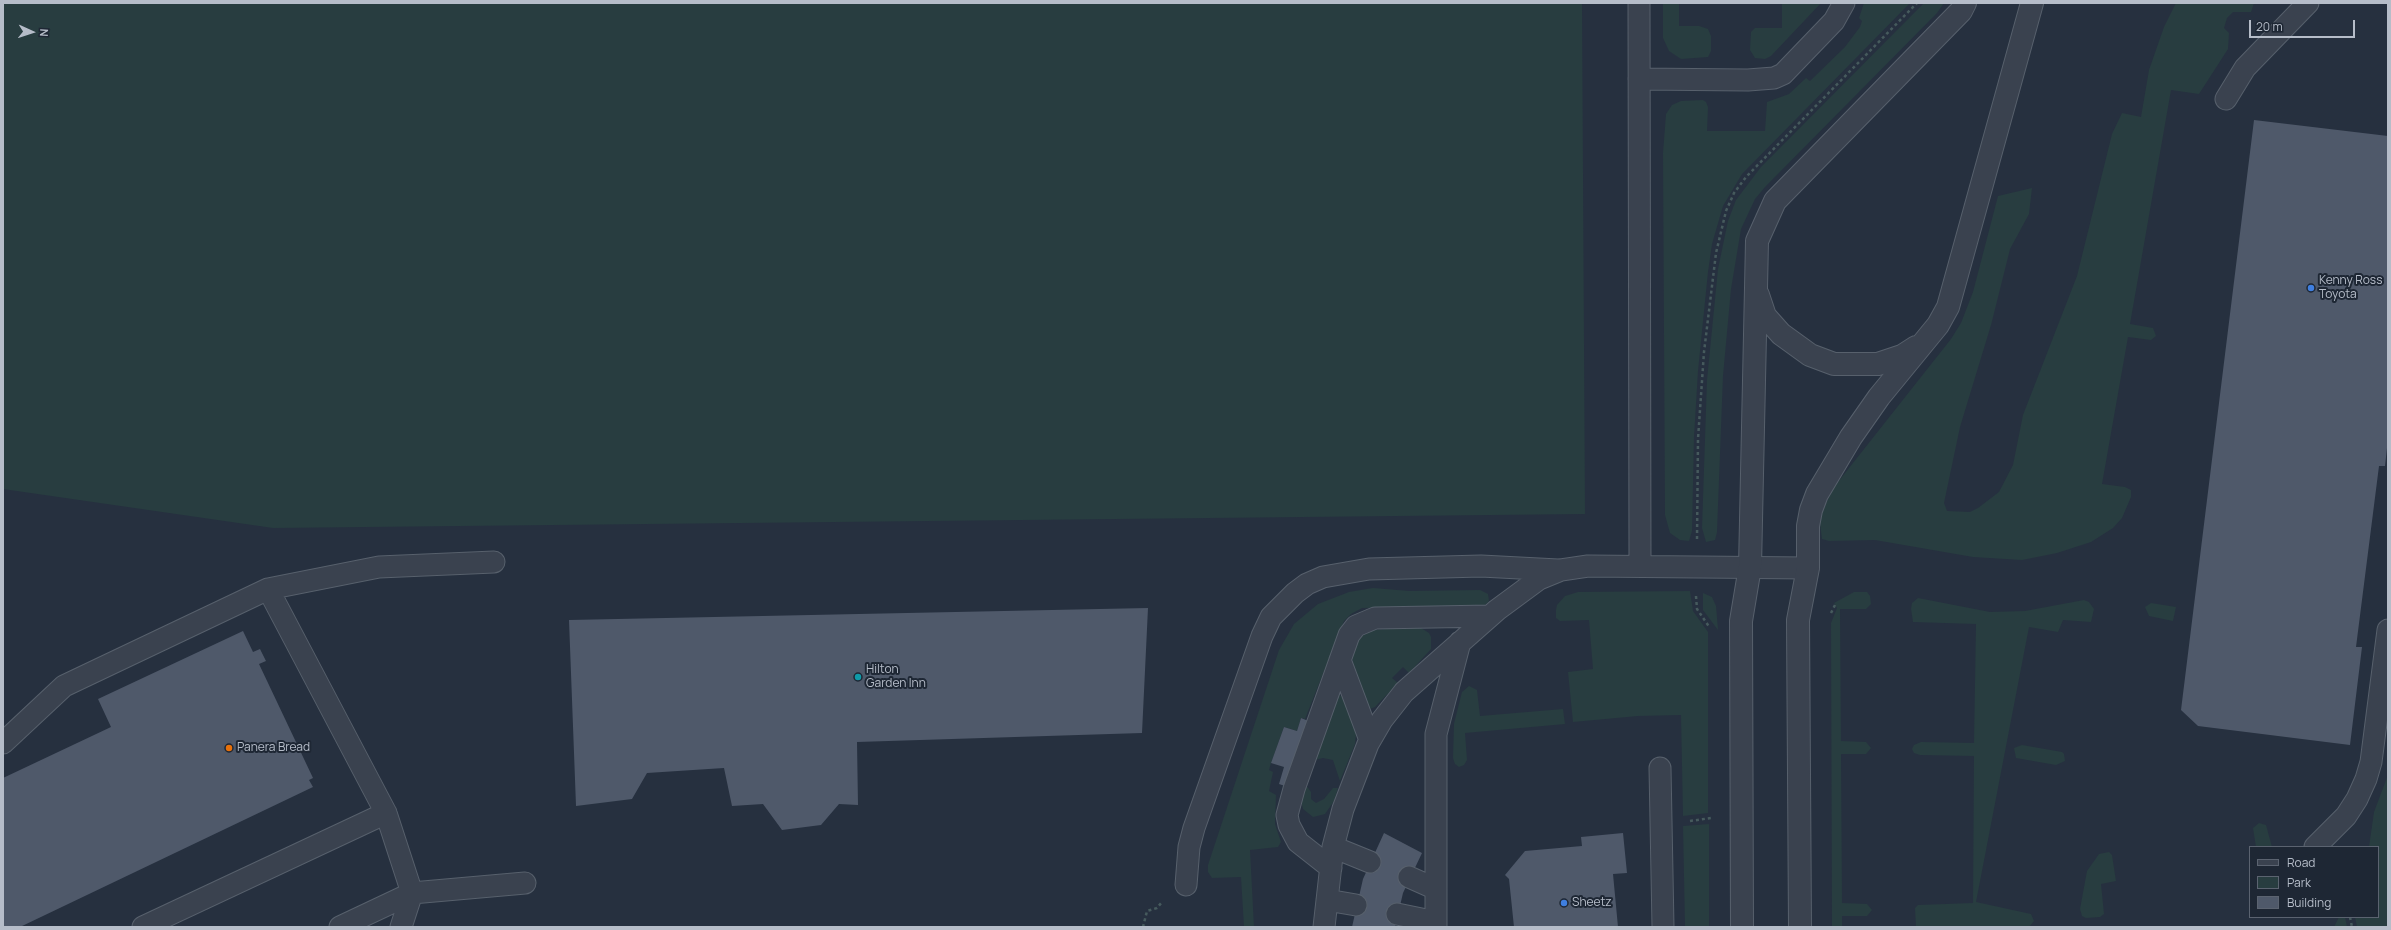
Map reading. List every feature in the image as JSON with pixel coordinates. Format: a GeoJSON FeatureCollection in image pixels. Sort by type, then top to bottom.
{"type":"FeatureCollection","features":[{"type":"Feature","properties":{"kind":"street"},"geometry":{"type":"LineString","coordinates":[[1742,927],[1741,621],[1750,567],[1757,241],[1775,201],[1961,11],[1965,3]]}},
{"type":"Feature","properties":{"kind":"street"},"geometry":{"type":"LineString","coordinates":[[1800,927],[1798,620],[1808,568],[1808,526],[1811,510],[1817,494],[1851,437],[1879,397],[1926,340],[1948,306],[1956,284],[2032,3]]}},
{"type":"Feature","properties":{"kind":"street"},"geometry":{"type":"LineString","coordinates":[[1755,284],[1765,316],[1781,334],[1810,355],[1834,364],[1878,364],[1902,356],[1926,340]]}},
{"type":"Feature","properties":{"kind":"lane"},"geometry":{"type":"LineString","coordinates":[[1639,3],[1640,566]]}},
{"type":"Feature","properties":{"kind":"lane"},"geometry":{"type":"LineString","coordinates":[[1639,79],[1748,80],[1774,78],[1783,74],[1834,21],[1844,3]]}},
{"type":"Feature","properties":{"kind":"lane"},"geometry":{"type":"LineString","coordinates":[[2226,99],[2245,68],[2308,3]]}},
{"type":"Feature","properties":{"kind":"lane"},"geometry":{"type":"LineString","coordinates":[[3,743],[64,686],[268,589],[379,567],[494,562]]}},
{"type":"Feature","properties":{"kind":"lane"},"geometry":{"type":"LineString","coordinates":[[1186,885],[1186,867],[1194,828],[1262,636],[1271,617],[1295,593],[1307,584],[1324,577],[1369,569],[1481,566],[1561,570],[1588,566],[1808,568]]}},
{"type":"Feature","properties":{"kind":"lane"},"geometry":{"type":"LineString","coordinates":[[1324,927],[1334,847],[1345,802],[1370,740],[1382,720],[1404,692],[1490,616],[1539,579],[1561,570]]}},
{"type":"Feature","properties":{"kind":"lane"},"geometry":{"type":"LineString","coordinates":[[268,589],[386,813],[412,893],[402,927]]}},
{"type":"Feature","properties":{"kind":"lane"},"geometry":{"type":"LineString","coordinates":[[1331,868],[1298,842],[1289,825],[1288,815],[1294,789],[1349,635],[1356,626],[1375,618],[1490,616]]}},
{"type":"Feature","properties":{"kind":"lane"},"geometry":{"type":"LineString","coordinates":[[2316,846],[2346,816],[2357,799],[2366,780],[2374,744],[2388,630]]}},
{"type":"Feature","properties":{"kind":"lane"},"geometry":{"type":"LineString","coordinates":[[1397,914],[1436,925],[1436,734],[1460,642]]}},
{"type":"Feature","properties":{"kind":"lane"},"geometry":{"type":"LineString","coordinates":[[1340,660],[1370,740]]}},
{"type":"Feature","properties":{"kind":"lane"},"geometry":{"type":"LineString","coordinates":[[1660,768],[1663,927]]}},
{"type":"Feature","properties":{"kind":"lane"},"geometry":{"type":"LineString","coordinates":[[143,927],[386,813]]}},
{"type":"Feature","properties":{"kind":"lane"},"geometry":{"type":"LineString","coordinates":[[1334,847],[1370,862]]}},
{"type":"Feature","properties":{"kind":"lane"},"geometry":{"type":"LineString","coordinates":[[1410,877],[1436,889]]}},
{"type":"Feature","properties":{"kind":"lane"},"geometry":{"type":"LineString","coordinates":[[340,927],[412,893],[525,883]]}},
{"type":"Feature","properties":{"kind":"lane"},"geometry":{"type":"LineString","coordinates":[[1327,900],[1356,905]]}},
{"type":"Feature","properties":{"kind":"path"},"geometry":{"type":"LineString","coordinates":[[1143,927],[1147,911],[1157,908],[1164,896]]}},
{"type":"Feature","properties":{"kind":"green space"},"geometry":{"type":"Polygon","coordinates":[[[3,3],[1582,3],[1585,514],[273,528],[3,489],[3,3]]]}},
{"type":"Feature","properties":{"kind":"green space"},"geometry":{"type":"Polygon","coordinates":[[[1663,3],[1679,3],[1679,26],[1699,26],[1708,29],[1711,36],[1711,51],[1708,57],[1681,59],[1669,51],[1663,38],[1663,3]]]}},
{"type":"Feature","properties":{"kind":"green space"},"geometry":{"type":"Polygon","coordinates":[[[1782,3],[1821,3],[1771,56],[1765,59],[1755,58],[1750,50],[1751,32],[1755,28],[1782,28],[1782,3]]]}},
{"type":"Feature","properties":{"kind":"green space"},"geometry":{"type":"Polygon","coordinates":[[[1864,3],[1910,3],[1742,174],[1723,206],[1712,244],[1698,371],[1694,437],[1692,531],[1689,541],[1680,540],[1670,533],[1665,515],[1663,153],[1666,114],[1672,105],[1681,101],[1703,100],[1706,102],[1708,107],[1707,131],[1765,131],[1767,102],[1789,94],[1806,78],[1810,81],[1845,47],[1860,27],[1862,21],[1859,18],[1864,3]]]}},
{"type":"Feature","properties":{"kind":"green space"},"geometry":{"type":"Polygon","coordinates":[[[1924,3],[1944,3],[1937,13],[1765,187],[1755,199],[1741,229],[1731,289],[1723,376],[1717,532],[1715,540],[1706,542],[1702,528],[1707,380],[1718,269],[1728,221],[1736,200],[1761,167],[1924,3]]]}},
{"type":"Feature","properties":{"kind":"green space"},"geometry":{"type":"Polygon","coordinates":[[[2176,3],[2254,3],[2251,12],[2233,12],[2227,18],[2224,28],[2229,33],[2228,49],[2199,94],[2171,90],[2130,324],[2153,328],[2156,336],[2151,340],[2128,337],[2102,484],[2125,487],[2131,490],[2131,497],[2122,518],[2113,528],[2091,542],[2057,553],[2022,560],[1973,557],[1875,540],[1829,541],[1822,539],[1820,523],[1821,513],[1834,487],[1951,339],[1961,323],[1973,292],[1998,196],[2032,188],[2029,214],[2010,249],[1991,325],[1960,427],[1944,503],[1947,511],[1970,512],[1978,508],[1999,492],[2013,465],[2023,415],[2077,276],[2112,134],[2122,113],[2141,117],[2149,70],[2164,27],[2176,3]]]}},
{"type":"Feature","properties":{"kind":"green space"},"geometry":{"type":"Polygon","coordinates":[[[1373,588],[1409,591],[1480,590],[1488,594],[1489,601],[1485,605],[1480,606],[1362,608],[1351,614],[1344,621],[1305,719],[1301,718],[1297,731],[1284,727],[1271,763],[1269,770],[1273,772],[1269,791],[1276,795],[1275,824],[1281,842],[1278,847],[1250,850],[1254,927],[1244,927],[1241,877],[1212,878],[1208,872],[1208,865],[1279,650],[1294,624],[1318,604],[1349,592],[1373,588]]]}},
{"type":"Feature","properties":{"kind":"green space"},"geometry":{"type":"Polygon","coordinates":[[[1690,591],[1693,611],[1708,632],[1708,813],[1683,816],[1681,715],[1638,716],[1573,722],[1568,672],[1593,669],[1589,620],[1560,621],[1556,618],[1556,610],[1557,605],[1565,596],[1578,592],[1690,591]]]}},
{"type":"Feature","properties":{"kind":"green space"},"geometry":{"type":"Polygon","coordinates":[[[1854,592],[1867,592],[1870,596],[1871,604],[1866,609],[1840,609],[1841,741],[1866,742],[1871,748],[1866,754],[1841,754],[1842,903],[1867,904],[1872,910],[1867,916],[1842,916],[1842,927],[1832,927],[1831,623],[1837,608],[1834,603],[1854,592]]]}},
{"type":"Feature","properties":{"kind":"green space"},"geometry":{"type":"Polygon","coordinates":[[[1703,593],[1712,597],[1716,606],[1718,630],[1703,610],[1703,593]]]}},
{"type":"Feature","properties":{"kind":"green space"},"geometry":{"type":"Polygon","coordinates":[[[1918,598],[1990,612],[2025,611],[2084,600],[2089,602],[2094,609],[2091,622],[2063,620],[2058,632],[2029,627],[1976,902],[2031,914],[2034,921],[2029,927],[1916,927],[1915,908],[1918,905],[1973,903],[1974,756],[1920,755],[1914,753],[1912,749],[1914,745],[1921,742],[1974,743],[1976,624],[1913,622],[1911,609],[1912,603],[1918,598]]]}},
{"type":"Feature","properties":{"kind":"green space"},"geometry":{"type":"Polygon","coordinates":[[[2151,603],[2176,607],[2173,621],[2149,616],[2145,607],[2151,603]]]}},
{"type":"Feature","properties":{"kind":"green space"},"geometry":{"type":"Polygon","coordinates":[[[1413,627],[1421,628],[1429,633],[1431,637],[1431,649],[1409,673],[1403,667],[1392,678],[1398,683],[1375,707],[1370,709],[1353,667],[1352,656],[1355,646],[1362,636],[1373,630],[1413,627]]]}},
{"type":"Feature","properties":{"kind":"green space"},"geometry":{"type":"Polygon","coordinates":[[[1469,686],[1477,690],[1480,716],[1563,709],[1565,724],[1465,733],[1467,760],[1464,765],[1459,767],[1455,764],[1453,758],[1454,724],[1462,692],[1469,686]]]}},
{"type":"Feature","properties":{"kind":"green space"},"geometry":{"type":"Polygon","coordinates":[[[1339,695],[1343,697],[1356,734],[1355,744],[1340,781],[1333,760],[1323,758],[1314,760],[1339,695]]]}},
{"type":"Feature","properties":{"kind":"green space"},"geometry":{"type":"Polygon","coordinates":[[[2022,745],[2062,752],[2064,754],[2065,761],[2056,765],[2016,758],[2014,748],[2022,745]]]}},
{"type":"Feature","properties":{"kind":"green space"},"geometry":{"type":"Polygon","coordinates":[[[2388,775],[2388,927],[2357,927],[2355,918],[2379,918],[2379,846],[2369,846],[2374,812],[2388,775]]]}},
{"type":"Feature","properties":{"kind":"green space"},"geometry":{"type":"Polygon","coordinates":[[[1306,785],[1311,792],[1311,799],[1316,803],[1324,799],[1333,788],[1338,788],[1334,801],[1325,814],[1313,817],[1303,809],[1301,801],[1306,785]]]}},
{"type":"Feature","properties":{"kind":"green space"},"geometry":{"type":"Polygon","coordinates":[[[2259,823],[2266,825],[2272,846],[2256,846],[2253,828],[2259,823]]]}},
{"type":"Feature","properties":{"kind":"green space"},"geometry":{"type":"Polygon","coordinates":[[[1709,824],[1709,927],[1685,927],[1683,826],[1709,824]]]}},
{"type":"Feature","properties":{"kind":"green space"},"geometry":{"type":"Polygon","coordinates":[[[2109,852],[2112,855],[2116,881],[2101,884],[2104,914],[2100,917],[2086,918],[2082,916],[2080,909],[2087,871],[2099,854],[2109,852]]]}},
{"type":"Feature","properties":{"kind":"green space"},"geometry":{"type":"Polygon","coordinates":[[[2338,918],[2345,918],[2347,927],[2334,927],[2338,918]]]}},
{"type":"Feature","properties":{"kind":"building","name":"Kenny Ross Toyota"},"geometry":{"type":"Polygon","coordinates":[[[2254,120],[2388,136],[2388,439],[2385,466],[2379,466],[2356,647],[2362,647],[2350,745],[2198,726],[2181,710],[2254,120]]]}},
{"type":"Feature","properties":{"kind":"building","name":"Hilton Garden Inn"},"geometry":{"type":"Polygon","coordinates":[[[1148,608],[1142,733],[857,742],[858,805],[839,804],[821,825],[782,830],[763,804],[732,806],[724,768],[647,773],[632,799],[576,806],[569,620],[1148,608]]]}},
{"type":"Feature","properties":{"kind":"building"},"geometry":{"type":"Polygon","coordinates":[[[243,631],[253,652],[260,649],[266,661],[259,664],[313,778],[309,780],[313,787],[20,927],[3,927],[3,778],[111,727],[98,699],[243,631]]]}},
{"type":"Feature","properties":{"kind":"building"},"geometry":{"type":"Polygon","coordinates":[[[1301,718],[1316,724],[1294,789],[1279,784],[1284,767],[1271,763],[1284,727],[1297,731],[1301,718]]]}},
{"type":"Feature","properties":{"kind":"building"},"geometry":{"type":"Polygon","coordinates":[[[1384,833],[1422,853],[1403,893],[1395,927],[1352,927],[1363,879],[1384,833]]]}},
{"type":"Feature","properties":{"kind":"building","name":"Sheetz"},"geometry":{"type":"Polygon","coordinates":[[[1623,833],[1627,873],[1613,874],[1618,927],[1514,927],[1509,879],[1505,875],[1525,851],[1582,846],[1581,837],[1623,833]]]}},
{"type":"Feature","properties":{"kind":"place","name":"Kenny Ross Toyota"},"geometry":{"type":"Point","coordinates":[2311,288]}},
{"type":"Feature","properties":{"kind":"place","name":"Hilton Garden Inn"},"geometry":{"type":"Point","coordinates":[858,677]}},
{"type":"Feature","properties":{"kind":"place","name":"Panera Bread"},"geometry":{"type":"Point","coordinates":[229,748]}},
{"type":"Feature","properties":{"kind":"place","name":"Sheetz"},"geometry":{"type":"Point","coordinates":[1564,903]}}]}
